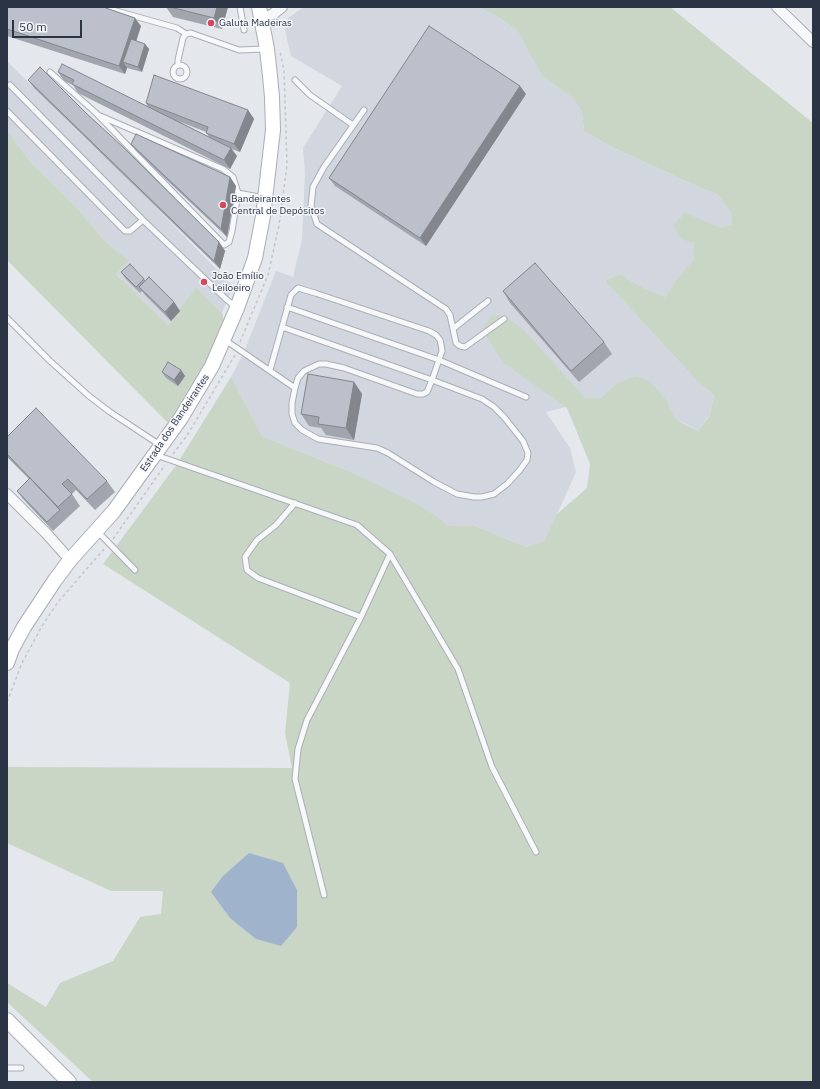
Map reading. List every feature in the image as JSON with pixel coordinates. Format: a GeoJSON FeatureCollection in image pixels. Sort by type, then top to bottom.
{"type":"FeatureCollection","features":[{"type":"Feature","properties":{"kind":"main road","name":"Estrada dos Bandeirantes"},"geometry":{"type":"LineString","coordinates":[[7,663],[24,627],[55,580],[70,560],[114,511],[181,418],[209,372],[238,308],[255,258],[265,198],[273,130],[273,50],[260,13]]}},
{"type":"Feature","properties":{"kind":"main road"},"geometry":{"type":"LineString","coordinates":[[7,1020],[69,1082]]}},
{"type":"Feature","properties":{"kind":"street"},"geometry":{"type":"LineString","coordinates":[[260,13],[273,14],[282,7]]}},
{"type":"Feature","properties":{"kind":"street"},"geometry":{"type":"LineString","coordinates":[[777,7],[813,42]]}},
{"type":"Feature","properties":{"kind":"street"},"geometry":{"type":"LineString","coordinates":[[7,494],[46,533],[70,560]]}},
{"type":"Feature","properties":{"kind":"lane"},"geometry":{"type":"LineString","coordinates":[[102,7],[177,28],[186,34],[195,34],[239,50],[273,50]]}},
{"type":"Feature","properties":{"kind":"lane"},"geometry":{"type":"LineString","coordinates":[[240,7],[244,30]]}},
{"type":"Feature","properties":{"kind":"lane"},"geometry":{"type":"LineString","coordinates":[[178,66],[183,38],[186,34]]}},
{"type":"Feature","properties":{"kind":"lane"},"geometry":{"type":"LineString","coordinates":[[50,72],[96,114],[224,245],[229,242],[238,193],[233,177],[223,169],[96,114]]}},
{"type":"Feature","properties":{"kind":"lane"},"geometry":{"type":"LineString","coordinates":[[295,80],[310,94],[353,125]]}},
{"type":"Feature","properties":{"kind":"lane"},"geometry":{"type":"LineString","coordinates":[[10,85],[144,220],[227,300],[238,308]]}},
{"type":"Feature","properties":{"kind":"lane"},"geometry":{"type":"LineString","coordinates":[[364,110],[324,167],[313,187],[312,206],[317,224],[446,309],[450,315],[454,328],[456,343],[460,346],[465,347],[504,319]]}},
{"type":"Feature","properties":{"kind":"lane"},"geometry":{"type":"LineString","coordinates":[[7,111],[125,231],[130,231],[144,220]]}},
{"type":"Feature","properties":{"kind":"lane"},"geometry":{"type":"LineString","coordinates":[[238,193],[265,198]]}},
{"type":"Feature","properties":{"kind":"lane"},"geometry":{"type":"LineString","coordinates":[[270,370],[287,307],[293,292],[298,288],[429,331],[436,335],[442,344],[442,351],[432,380],[427,392],[417,394],[344,368],[319,364],[304,371],[298,378],[292,403],[292,414],[295,424],[310,435],[332,442],[377,448],[457,494],[474,498],[494,494],[515,475],[527,460],[528,454],[523,441],[494,407],[482,399],[432,380],[282,327]]}},
{"type":"Feature","properties":{"kind":"lane"},"geometry":{"type":"LineString","coordinates":[[454,328],[488,301]]}},
{"type":"Feature","properties":{"kind":"lane"},"geometry":{"type":"LineString","coordinates":[[287,307],[439,360],[526,397]]}},
{"type":"Feature","properties":{"kind":"lane"},"geometry":{"type":"LineString","coordinates":[[7,318],[50,361],[90,396],[169,460],[357,525],[390,554],[458,669],[492,767],[536,852]]}},
{"type":"Feature","properties":{"kind":"lane"},"geometry":{"type":"LineString","coordinates":[[224,339],[295,388]]}},
{"type":"Feature","properties":{"kind":"lane"},"geometry":{"type":"LineString","coordinates":[[295,503],[276,525],[257,540],[246,557],[247,570],[258,578],[361,617]]}},
{"type":"Feature","properties":{"kind":"lane"},"geometry":{"type":"LineString","coordinates":[[97,531],[135,570]]}},
{"type":"Feature","properties":{"kind":"lane"},"geometry":{"type":"LineString","coordinates":[[324,895],[295,779],[298,749],[307,720],[361,617],[390,554]]}},
{"type":"Feature","properties":{"kind":"lane"},"geometry":{"type":"LineString","coordinates":[[7,1068],[21,1068]]}},
{"type":"Feature","properties":{"kind":"path"},"geometry":{"type":"LineString","coordinates":[[7,702],[22,663],[42,626],[58,602],[109,544],[188,434],[233,358],[268,275],[280,218],[287,165],[284,70],[273,50]]}},
{"type":"Feature","properties":{"kind":"shaded area"},"geometry":{"type":"Polygon","coordinates":[[[304,7],[479,7],[498,17],[517,30],[527,47],[559,86],[573,98],[582,112],[584,131],[612,147],[717,194],[731,213],[732,224],[721,228],[694,243],[694,259],[678,277],[665,297],[636,284],[620,274],[605,281],[700,384],[714,395],[709,416],[698,431],[675,418],[668,402],[616,384],[601,398],[546,412],[570,448],[576,472],[544,541],[526,547],[473,525],[448,526],[442,520],[353,473],[262,436],[231,377],[244,352],[276,271],[293,277],[302,240],[305,173],[303,148],[342,86],[291,56],[284,26],[288,18],[304,7]]]}},
{"type":"Feature","properties":{"kind":"shaded area"},"geometry":{"type":"Polygon","coordinates":[[[8,62],[80,134],[117,168],[233,286],[222,313],[196,287],[168,325],[116,274],[128,261],[106,242],[74,205],[31,163],[7,130],[8,62]]]}},
{"type":"Feature","properties":{"kind":"green space"},"geometry":{"type":"Polygon","coordinates":[[[479,7],[670,7],[813,123],[813,1082],[93,1082],[7,1002],[7,983],[46,1007],[60,983],[113,961],[140,917],[161,914],[163,891],[111,891],[7,843],[7,767],[292,768],[285,733],[290,683],[103,564],[177,464],[231,377],[262,436],[353,473],[417,504],[442,520],[448,526],[473,525],[526,547],[544,541],[557,514],[587,488],[590,464],[567,408],[504,363],[482,330],[492,315],[506,317],[524,330],[585,398],[601,398],[616,384],[635,376],[649,381],[668,402],[675,418],[684,424],[698,431],[709,417],[714,395],[700,384],[605,281],[620,274],[636,284],[665,297],[678,277],[694,259],[694,243],[681,239],[673,225],[685,213],[721,228],[732,224],[731,213],[717,194],[612,147],[584,131],[582,112],[573,98],[542,75],[517,30],[498,17],[479,7]],[[297,927],[256,939],[281,945],[297,927]]]}},
{"type":"Feature","properties":{"kind":"green space"},"geometry":{"type":"Polygon","coordinates":[[[7,130],[31,163],[74,205],[106,242],[129,261],[116,274],[168,325],[196,287],[222,313],[225,324],[199,378],[169,424],[7,260],[7,130]]]}},
{"type":"Feature","properties":{"kind":"water"},"geometry":{"type":"Polygon","coordinates":[[[249,853],[283,863],[297,890],[297,927],[281,946],[256,939],[230,918],[211,892],[223,876],[249,853]]]}},
{"type":"Feature","properties":{"kind":"building"},"geometry":{"type":"Polygon","coordinates":[[[7,7],[103,7],[135,18],[119,66],[7,29],[7,7]]]}},
{"type":"Feature","properties":{"kind":"building"},"geometry":{"type":"Polygon","coordinates":[[[170,7],[217,7],[214,18],[170,7]]]}},
{"type":"Feature","properties":{"kind":"building"},"geometry":{"type":"Polygon","coordinates":[[[429,26],[520,86],[420,238],[329,178],[429,26]]]}},
{"type":"Feature","properties":{"kind":"building"},"geometry":{"type":"Polygon","coordinates":[[[131,39],[145,44],[138,67],[123,62],[131,39]]]}},
{"type":"Feature","properties":{"kind":"building"},"geometry":{"type":"Polygon","coordinates":[[[62,64],[231,148],[224,160],[72,84],[74,80],[58,72],[62,64]]]}},
{"type":"Feature","properties":{"kind":"building"},"geometry":{"type":"Polygon","coordinates":[[[40,67],[219,242],[214,261],[28,80],[40,67]]]}},
{"type":"Feature","properties":{"kind":"building"},"geometry":{"type":"Polygon","coordinates":[[[154,75],[248,110],[234,144],[206,133],[208,127],[146,103],[154,75]]]}},
{"type":"Feature","properties":{"kind":"building"},"geometry":{"type":"Polygon","coordinates":[[[136,134],[230,177],[221,229],[131,144],[136,134]]]}},
{"type":"Feature","properties":{"kind":"building"},"geometry":{"type":"Polygon","coordinates":[[[535,263],[604,342],[571,371],[503,291],[535,263]]]}},
{"type":"Feature","properties":{"kind":"building"},"geometry":{"type":"Polygon","coordinates":[[[130,264],[144,279],[136,287],[121,272],[130,264]]]}},
{"type":"Feature","properties":{"kind":"building"},"geometry":{"type":"Polygon","coordinates":[[[149,277],[174,302],[165,312],[139,287],[149,277]]]}},
{"type":"Feature","properties":{"kind":"building"},"geometry":{"type":"Polygon","coordinates":[[[168,362],[181,370],[174,380],[162,372],[168,362]]]}},
{"type":"Feature","properties":{"kind":"building"},"geometry":{"type":"Polygon","coordinates":[[[308,374],[354,382],[346,428],[318,424],[319,417],[301,414],[308,374]]]}},
{"type":"Feature","properties":{"kind":"building"},"geometry":{"type":"Polygon","coordinates":[[[36,408],[107,481],[87,499],[68,479],[62,484],[72,494],[58,507],[7,454],[7,437],[36,408]]]}},
{"type":"Feature","properties":{"kind":"building"},"geometry":{"type":"Polygon","coordinates":[[[30,478],[60,510],[47,522],[17,491],[30,478]]]}},
{"type":"Feature","properties":{"kind":"place","name":"Galuta Madeiras"},"geometry":{"type":"Point","coordinates":[211,23]}},
{"type":"Feature","properties":{"kind":"place","name":"Bandeirantes Central de Depósitos"},"geometry":{"type":"Point","coordinates":[223,205]}},
{"type":"Feature","properties":{"kind":"place","name":"João Emílio Leiloeiro"},"geometry":{"type":"Point","coordinates":[204,282]}}]}
